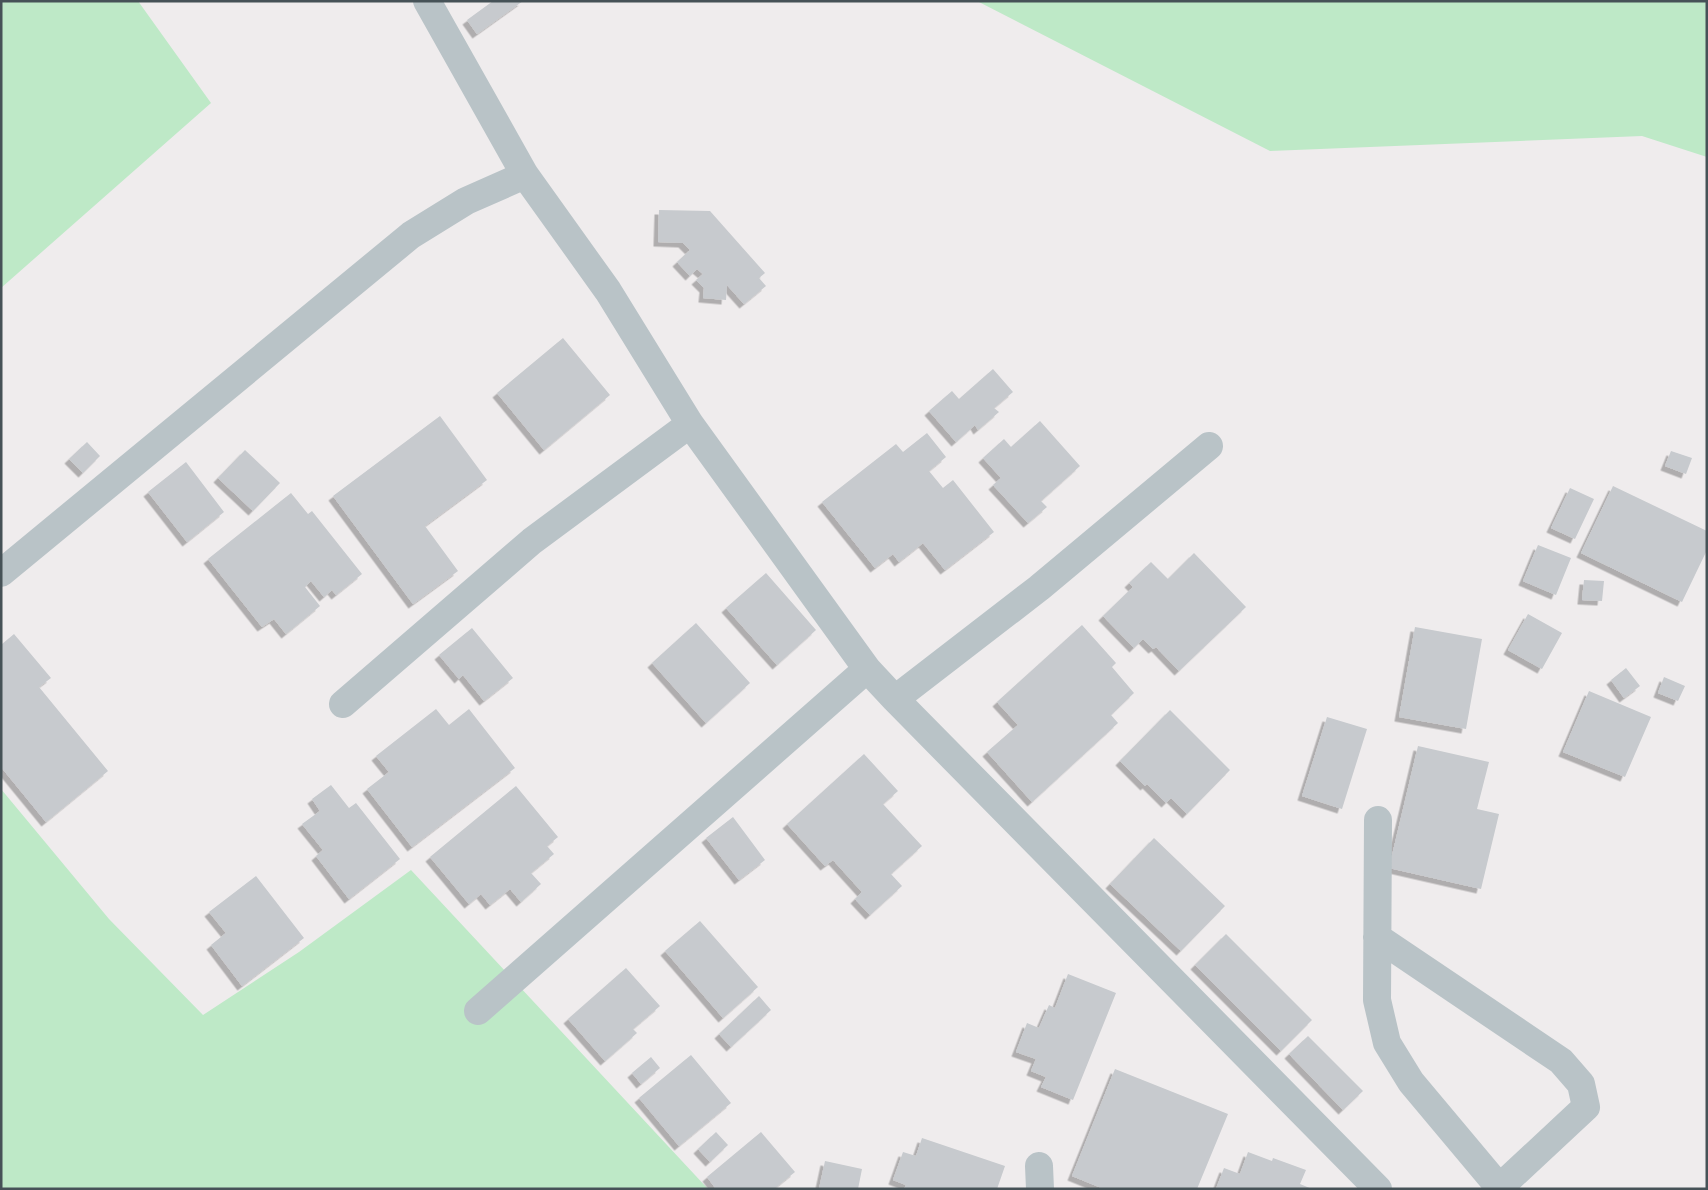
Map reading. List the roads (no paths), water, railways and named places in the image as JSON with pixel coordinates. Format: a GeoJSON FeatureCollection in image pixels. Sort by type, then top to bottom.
{"type":"FeatureCollection","features":[{"type":"Feature","properties":{"kind":"street"},"geometry":{"type":"LineString","coordinates":[[427,1],[525,175],[608,290],[690,424],[867,669],[1378,1189]]}},
{"type":"Feature","properties":{"kind":"street"},"geometry":{"type":"LineString","coordinates":[[1,573],[411,235],[466,201],[525,175]]}},
{"type":"Feature","properties":{"kind":"street"},"geometry":{"type":"LineString","coordinates":[[343,704],[532,541],[690,424]]}},
{"type":"Feature","properties":{"kind":"street"},"geometry":{"type":"LineString","coordinates":[[895,699],[1039,588],[1209,446]]}},
{"type":"Feature","properties":{"kind":"street"},"geometry":{"type":"LineString","coordinates":[[478,1011],[867,669]]}},
{"type":"Feature","properties":{"kind":"street"},"geometry":{"type":"LineString","coordinates":[[1377,938],[1562,1061],[1581,1084],[1586,1107],[1499,1188],[1411,1082],[1387,1043],[1377,1000],[1377,938],[1378,820]]}}]}
